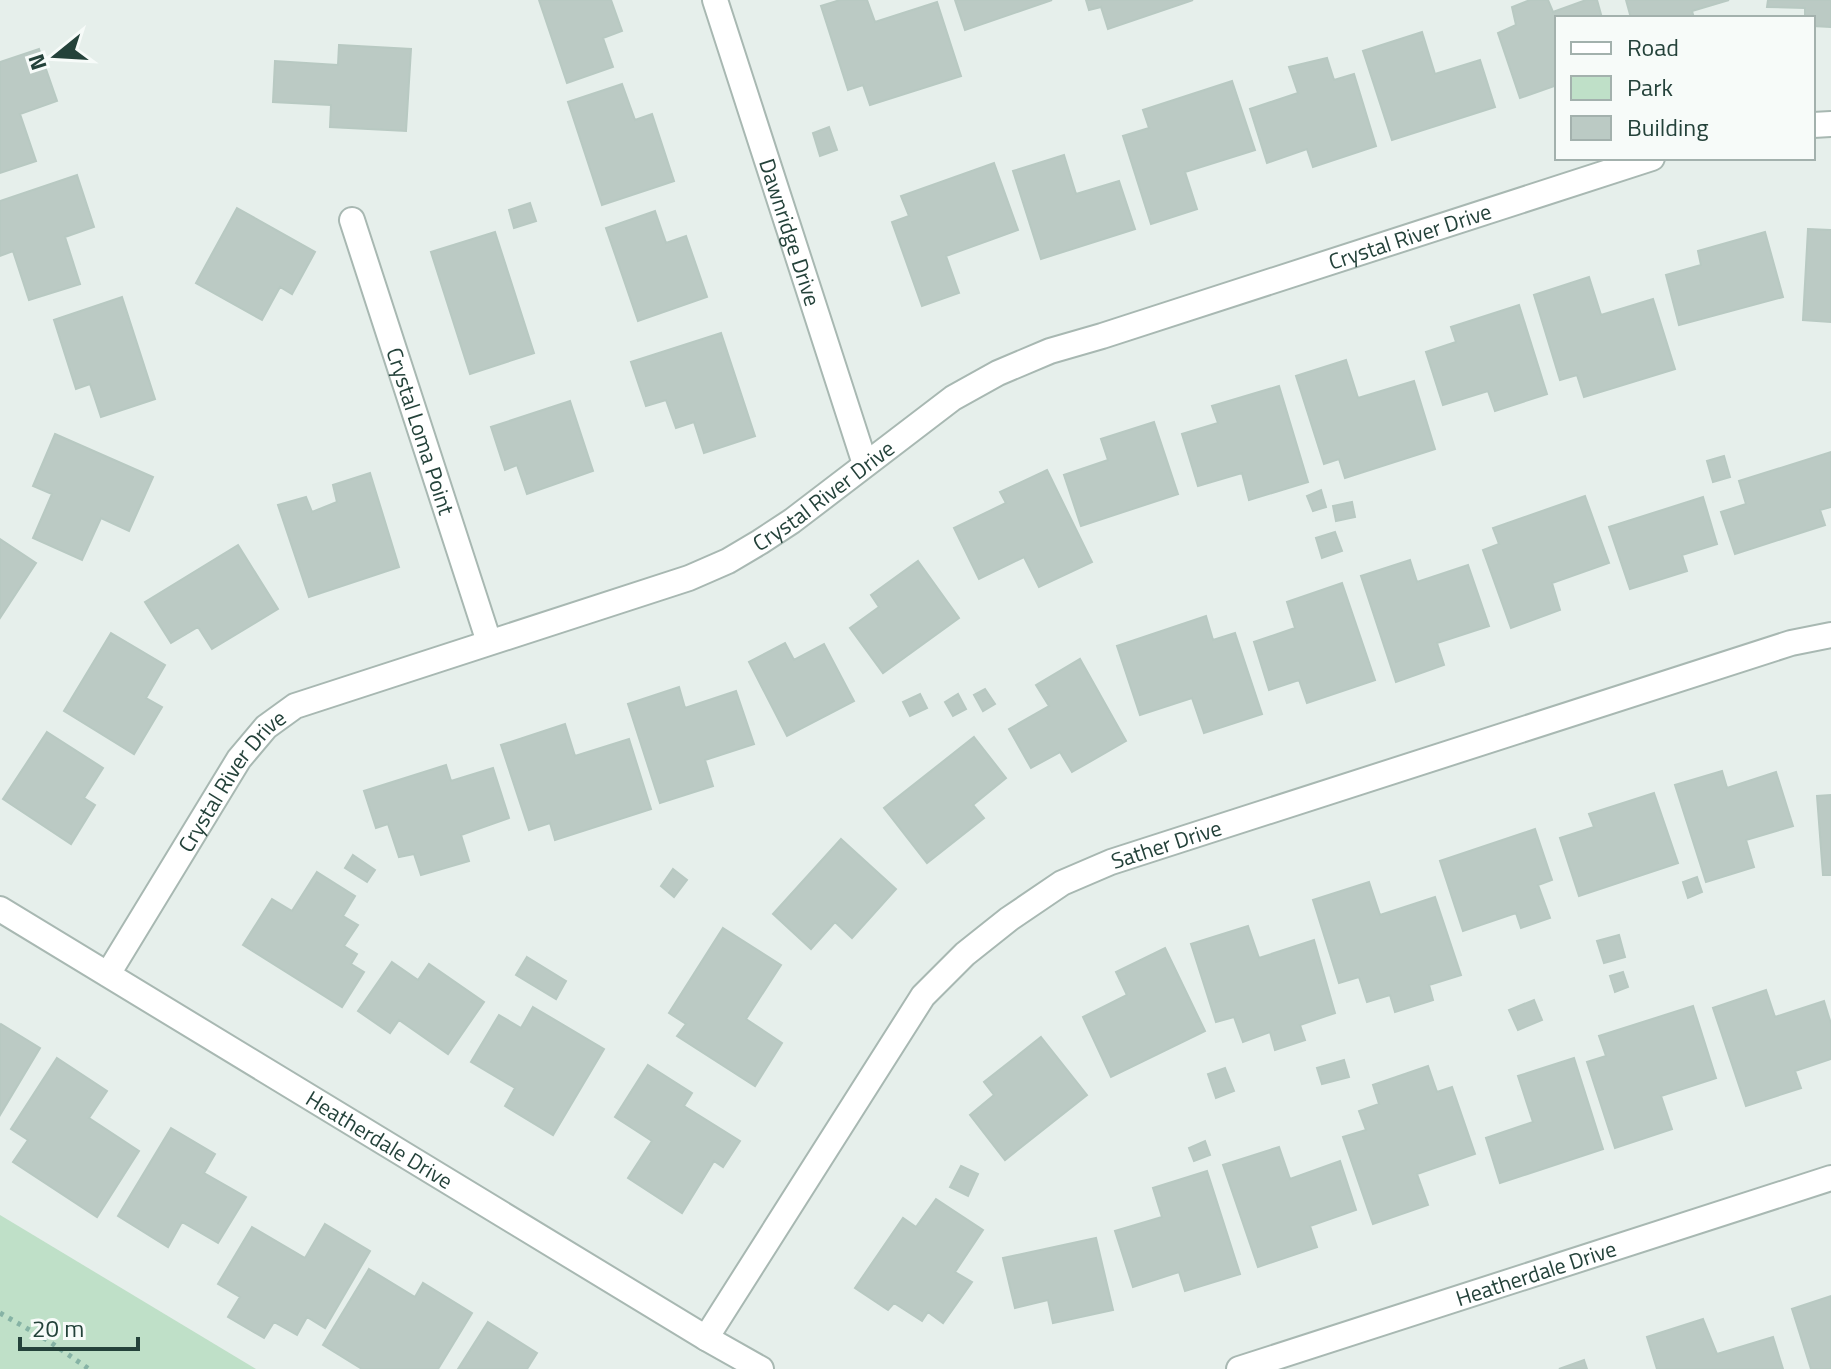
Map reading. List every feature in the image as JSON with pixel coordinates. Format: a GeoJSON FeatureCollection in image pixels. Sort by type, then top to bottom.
{"type":"FeatureCollection","features":[{"type":"Feature","properties":{"kind":"street","name":"Dawnridge Drive"},"geometry":{"type":"LineString","coordinates":[[715,0],[865,464]]}},
{"type":"Feature","properties":{"kind":"street","name":"Crystal River Drive"},"geometry":{"type":"LineString","coordinates":[[108,974],[239,759],[266,727],[295,706],[689,578],[728,561],[792,521],[953,398],[998,373],[1050,351],[1646,160]]}},
{"type":"Feature","properties":{"kind":"street","name":"Crystal Loma Point"},"geometry":{"type":"LineString","coordinates":[[352,220],[489,642]]}},
{"type":"Feature","properties":{"kind":"street","name":"Sather Drive"},"geometry":{"type":"LineString","coordinates":[[706,1338],[923,996],[965,954],[1062,883],[1111,862],[1776,648],[1831,635]]}},
{"type":"Feature","properties":{"kind":"street","name":"Heatherdale Drive"},"geometry":{"type":"LineString","coordinates":[[0,909],[761,1369]]}},
{"type":"Feature","properties":{"kind":"street","name":"Heatherdale Drive"},"geometry":{"type":"LineString","coordinates":[[1239,1369],[1831,1178]]}},
{"type":"Feature","properties":{"kind":"path"},"geometry":{"type":"LineString","coordinates":[[0,1313],[89,1369]]}},
{"type":"Feature","properties":{"kind":"green space"},"geometry":{"type":"Polygon","coordinates":[[[0,1215],[256,1369],[0,1369],[0,1215]]]}},
{"type":"Feature","properties":{"kind":"building"},"geometry":{"type":"Polygon","coordinates":[[[539,0],[611,0],[622,31],[603,38],[613,67],[567,83],[539,0]]]}},
{"type":"Feature","properties":{"kind":"building"},"geometry":{"type":"Polygon","coordinates":[[[840,0],[867,0],[875,22],[937,2],[961,76],[870,105],[863,85],[848,90],[821,6],[840,0]]]}},
{"type":"Feature","properties":{"kind":"building"},"geometry":{"type":"Polygon","coordinates":[[[955,0],[1052,0],[965,30],[955,0]]]}},
{"type":"Feature","properties":{"kind":"building"},"geometry":{"type":"Polygon","coordinates":[[[1086,0],[1193,0],[1108,29],[1101,7],[1089,10],[1086,0]]]}},
{"type":"Feature","properties":{"kind":"building"},"geometry":{"type":"Polygon","coordinates":[[[1530,0],[1548,0],[1553,12],[1586,0],[1597,0],[1601,16],[1555,16],[1555,86],[1520,98],[1498,33],[1516,25],[1512,7],[1530,0]]]}},
{"type":"Feature","properties":{"kind":"building"},"geometry":{"type":"Polygon","coordinates":[[[1626,0],[1729,0],[1692,11],[1693,16],[1630,16],[1626,0]]]}},
{"type":"Feature","properties":{"kind":"building"},"geometry":{"type":"Polygon","coordinates":[[[1768,0],[1831,0],[1831,27],[1815,26],[1815,16],[1805,16],[1805,8],[1767,7],[1768,0]]]}},
{"type":"Feature","properties":{"kind":"building"},"geometry":{"type":"Polygon","coordinates":[[[1422,32],[1435,74],[1480,60],[1495,107],[1392,140],[1363,51],[1422,32]]]}},
{"type":"Feature","properties":{"kind":"building"},"geometry":{"type":"Polygon","coordinates":[[[339,45],[411,49],[406,131],[330,127],[331,105],[273,102],[275,61],[338,65],[339,45]]]}},
{"type":"Feature","properties":{"kind":"building"},"geometry":{"type":"Polygon","coordinates":[[[39,49],[57,101],[20,114],[36,161],[0,173],[0,62],[39,49]]]}},
{"type":"Feature","properties":{"kind":"building"},"geometry":{"type":"Polygon","coordinates":[[[1327,58],[1334,80],[1354,74],[1376,146],[1313,167],[1307,149],[1267,163],[1250,109],[1298,93],[1289,67],[1327,58]]]}},
{"type":"Feature","properties":{"kind":"building"},"geometry":{"type":"Polygon","coordinates":[[[1232,81],[1255,150],[1185,172],[1197,209],[1151,224],[1123,136],[1149,128],[1143,110],[1232,81]]]}},
{"type":"Feature","properties":{"kind":"building"},"geometry":{"type":"Polygon","coordinates":[[[622,84],[635,120],[652,114],[674,181],[602,205],[568,102],[622,84]]]}},
{"type":"Feature","properties":{"kind":"building"},"geometry":{"type":"Polygon","coordinates":[[[829,127],[837,150],[820,156],[813,133],[829,127]]]}},
{"type":"Feature","properties":{"kind":"building"},"geometry":{"type":"Polygon","coordinates":[[[1064,155],[1076,194],[1119,181],[1135,229],[1041,259],[1013,171],[1064,155]]]}},
{"type":"Feature","properties":{"kind":"building"},"geometry":{"type":"Polygon","coordinates":[[[994,163],[1018,230],[946,256],[959,293],[922,306],[892,222],[909,216],[901,196],[994,163]]]}},
{"type":"Feature","properties":{"kind":"building"},"geometry":{"type":"Polygon","coordinates":[[[77,175],[94,227],[65,237],[80,284],[29,300],[13,251],[0,256],[0,201],[77,175]]]}},
{"type":"Feature","properties":{"kind":"building"},"geometry":{"type":"Polygon","coordinates":[[[530,203],[536,221],[514,228],[509,210],[530,203]]]}},
{"type":"Feature","properties":{"kind":"building"},"geometry":{"type":"Polygon","coordinates":[[[237,208],[315,252],[292,294],[280,287],[262,320],[196,283],[237,208]]]}},
{"type":"Feature","properties":{"kind":"building"},"geometry":{"type":"Polygon","coordinates":[[[655,211],[666,243],[686,236],[707,297],[638,321],[606,228],[655,211]]]}},
{"type":"Feature","properties":{"kind":"building"},"geometry":{"type":"Polygon","coordinates":[[[1808,229],[1831,230],[1831,322],[1803,320],[1808,229]]]}},
{"type":"Feature","properties":{"kind":"building"},"geometry":{"type":"Polygon","coordinates":[[[495,232],[534,353],[470,374],[431,252],[495,232]]]}},
{"type":"Feature","properties":{"kind":"building"},"geometry":{"type":"Polygon","coordinates":[[[1765,232],[1783,297],[1679,325],[1666,275],[1701,265],[1698,251],[1765,232]]]}},
{"type":"Feature","properties":{"kind":"building"},"geometry":{"type":"Polygon","coordinates":[[[1589,277],[1601,315],[1653,299],[1675,369],[1584,397],[1577,375],[1560,380],[1534,295],[1589,277]]]}},
{"type":"Feature","properties":{"kind":"building"},"geometry":{"type":"Polygon","coordinates":[[[122,297],[155,399],[101,417],[90,384],[76,389],[54,320],[122,297]]]}},
{"type":"Feature","properties":{"kind":"building"},"geometry":{"type":"Polygon","coordinates":[[[1519,305],[1547,394],[1495,411],[1488,391],[1443,405],[1426,352],[1456,342],[1451,327],[1519,305]]]}},
{"type":"Feature","properties":{"kind":"building"},"geometry":{"type":"Polygon","coordinates":[[[721,333],[755,436],[704,453],[694,422],[676,428],[666,400],[646,406],[631,362],[721,333]]]}},
{"type":"Feature","properties":{"kind":"building"},"geometry":{"type":"Polygon","coordinates":[[[1346,360],[1358,398],[1414,381],[1435,449],[1345,478],[1339,459],[1324,464],[1296,376],[1346,360]]]}},
{"type":"Feature","properties":{"kind":"building"},"geometry":{"type":"Polygon","coordinates":[[[1279,386],[1308,482],[1249,500],[1242,473],[1198,486],[1182,434],[1218,423],[1212,406],[1279,386]]]}},
{"type":"Feature","properties":{"kind":"building"},"geometry":{"type":"Polygon","coordinates":[[[570,401],[593,471],[527,494],[517,465],[505,470],[491,427],[570,401]]]}},
{"type":"Feature","properties":{"kind":"building"},"geometry":{"type":"Polygon","coordinates":[[[1154,422],[1178,494],[1081,526],[1064,475],[1108,460],[1101,439],[1154,422]]]}},
{"type":"Feature","properties":{"kind":"building"},"geometry":{"type":"Polygon","coordinates":[[[55,434],[153,477],[129,531],[101,518],[82,560],[33,538],[52,494],[33,486],[55,434]]]}},
{"type":"Feature","properties":{"kind":"building"},"geometry":{"type":"Polygon","coordinates":[[[1831,452],[1831,507],[1820,510],[1825,525],[1735,554],[1721,512],[1746,504],[1739,481],[1831,452]]]}},
{"type":"Feature","properties":{"kind":"building"},"geometry":{"type":"Polygon","coordinates":[[[1724,456],[1730,477],[1713,482],[1707,461],[1724,456]]]}},
{"type":"Feature","properties":{"kind":"building"},"geometry":{"type":"Polygon","coordinates":[[[1047,470],[1092,562],[1039,587],[1024,557],[979,579],[954,528],[1006,503],[1000,492],[1047,470]]]}},
{"type":"Feature","properties":{"kind":"building"},"geometry":{"type":"Polygon","coordinates":[[[370,473],[399,567],[309,597],[278,505],[306,497],[312,512],[337,502],[333,485],[370,473]]]}},
{"type":"Feature","properties":{"kind":"building"},"geometry":{"type":"Polygon","coordinates":[[[1321,490],[1326,507],[1313,511],[1307,496],[1321,490]]]}},
{"type":"Feature","properties":{"kind":"building"},"geometry":{"type":"Polygon","coordinates":[[[1585,496],[1609,563],[1552,583],[1560,610],[1511,628],[1483,550],[1499,544],[1493,528],[1585,496]]]}},
{"type":"Feature","properties":{"kind":"building"},"geometry":{"type":"Polygon","coordinates":[[[1703,497],[1717,544],[1682,555],[1687,571],[1630,589],[1609,527],[1703,497]]]}},
{"type":"Feature","properties":{"kind":"building"},"geometry":{"type":"Polygon","coordinates":[[[1352,502],[1355,517],[1336,521],[1333,506],[1352,502]]]}},
{"type":"Feature","properties":{"kind":"building"},"geometry":{"type":"Polygon","coordinates":[[[1335,532],[1342,551],[1322,558],[1316,538],[1335,532]]]}},
{"type":"Feature","properties":{"kind":"building"},"geometry":{"type":"Polygon","coordinates":[[[0,539],[36,563],[0,618],[0,539]]]}},
{"type":"Feature","properties":{"kind":"building"},"geometry":{"type":"Polygon","coordinates":[[[238,545],[278,609],[212,649],[198,627],[171,643],[145,602],[238,545]]]}},
{"type":"Feature","properties":{"kind":"building"},"geometry":{"type":"Polygon","coordinates":[[[1410,560],[1417,582],[1468,565],[1489,626],[1437,643],[1444,665],[1396,682],[1361,576],[1410,560]]]}},
{"type":"Feature","properties":{"kind":"building"},"geometry":{"type":"Polygon","coordinates":[[[918,561],[959,618],[883,673],[850,628],[879,607],[871,595],[918,561]]]}},
{"type":"Feature","properties":{"kind":"building"},"geometry":{"type":"Polygon","coordinates":[[[1342,583],[1375,680],[1307,703],[1299,680],[1269,690],[1254,642],[1295,628],[1287,602],[1342,583]]]}},
{"type":"Feature","properties":{"kind":"building"},"geometry":{"type":"Polygon","coordinates":[[[1206,616],[1213,640],[1235,633],[1262,714],[1204,733],[1192,698],[1140,715],[1117,646],[1206,616]]]}},
{"type":"Feature","properties":{"kind":"building"},"geometry":{"type":"Polygon","coordinates":[[[111,633],[165,665],[146,698],[162,707],[134,754],[64,711],[111,633]]]}},
{"type":"Feature","properties":{"kind":"building"},"geometry":{"type":"Polygon","coordinates":[[[785,643],[794,660],[824,644],[854,701],[787,736],[749,662],[785,643]]]}},
{"type":"Feature","properties":{"kind":"building"},"geometry":{"type":"Polygon","coordinates":[[[1080,659],[1126,741],[1072,772],[1060,752],[1031,768],[1009,729],[1049,706],[1036,685],[1080,659]]]}},
{"type":"Feature","properties":{"kind":"building"},"geometry":{"type":"Polygon","coordinates":[[[679,687],[685,708],[736,691],[754,744],[705,760],[713,786],[660,803],[628,704],[679,687]]]}},
{"type":"Feature","properties":{"kind":"building"},"geometry":{"type":"Polygon","coordinates":[[[985,689],[995,704],[983,711],[974,695],[985,689]]]}},
{"type":"Feature","properties":{"kind":"building"},"geometry":{"type":"Polygon","coordinates":[[[920,694],[927,708],[910,716],[903,702],[920,694]]]}},
{"type":"Feature","properties":{"kind":"building"},"geometry":{"type":"Polygon","coordinates":[[[958,694],[966,709],[953,716],[945,702],[958,694]]]}},
{"type":"Feature","properties":{"kind":"building"},"geometry":{"type":"Polygon","coordinates":[[[565,724],[575,756],[629,739],[651,809],[555,840],[550,823],[529,830],[501,745],[565,724]]]}},
{"type":"Feature","properties":{"kind":"building"},"geometry":{"type":"Polygon","coordinates":[[[47,732],[103,768],[84,798],[95,805],[71,844],[3,799],[47,732]]]}},
{"type":"Feature","properties":{"kind":"building"},"geometry":{"type":"Polygon","coordinates":[[[974,737],[1006,778],[973,805],[984,818],[927,863],[884,808],[974,737]]]}},
{"type":"Feature","properties":{"kind":"building"},"geometry":{"type":"Polygon","coordinates":[[[446,765],[451,781],[493,768],[509,818],[461,835],[469,861],[421,875],[414,854],[399,857],[388,824],[376,828],[364,791],[446,765]]]}},
{"type":"Feature","properties":{"kind":"building"},"geometry":{"type":"Polygon","coordinates":[[[1722,771],[1727,788],[1776,772],[1793,826],[1746,840],[1754,867],[1706,882],[1675,785],[1722,771]]]}},
{"type":"Feature","properties":{"kind":"building"},"geometry":{"type":"Polygon","coordinates":[[[1654,793],[1678,863],[1579,896],[1560,838],[1594,827],[1589,814],[1654,793]]]}},
{"type":"Feature","properties":{"kind":"building"},"geometry":{"type":"Polygon","coordinates":[[[1831,795],[1831,875],[1823,875],[1817,796],[1831,795]]]}},
{"type":"Feature","properties":{"kind":"building"},"geometry":{"type":"Polygon","coordinates":[[[1535,829],[1552,880],[1538,885],[1550,918],[1521,928],[1516,913],[1463,931],[1440,861],[1535,829]]]}},
{"type":"Feature","properties":{"kind":"building"},"geometry":{"type":"Polygon","coordinates":[[[841,839],[896,889],[852,938],[835,922],[811,949],[773,914],[841,839]]]}},
{"type":"Feature","properties":{"kind":"building"},"geometry":{"type":"Polygon","coordinates":[[[353,855],[375,870],[367,882],[345,868],[353,855]]]}},
{"type":"Feature","properties":{"kind":"building"},"geometry":{"type":"Polygon","coordinates":[[[673,869],[687,880],[674,897],[661,886],[673,869]]]}},
{"type":"Feature","properties":{"kind":"building"},"geometry":{"type":"Polygon","coordinates":[[[317,872],[355,896],[343,916],[358,925],[344,946],[357,954],[351,964],[364,972],[342,1007],[243,945],[272,899],[292,911],[317,872]]]}},
{"type":"Feature","properties":{"kind":"building"},"geometry":{"type":"Polygon","coordinates":[[[1697,877],[1702,892],[1688,898],[1683,882],[1697,877]]]}},
{"type":"Feature","properties":{"kind":"building"},"geometry":{"type":"Polygon","coordinates":[[[1369,882],[1380,915],[1435,897],[1461,975],[1429,985],[1433,1000],[1395,1012],[1390,995],[1367,1002],[1359,977],[1339,983],[1313,900],[1369,882]]]}},
{"type":"Feature","properties":{"kind":"building"},"geometry":{"type":"Polygon","coordinates":[[[1248,926],[1259,958],[1314,940],[1335,1013],[1300,1025],[1305,1040],[1275,1050],[1270,1032],[1243,1042],[1234,1017],[1216,1022],[1191,944],[1248,926]]]}},
{"type":"Feature","properties":{"kind":"building"},"geometry":{"type":"Polygon","coordinates":[[[723,928],[781,965],[746,1019],[782,1043],[755,1086],[677,1036],[686,1024],[669,1013],[723,928]]]}},
{"type":"Feature","properties":{"kind":"building"},"geometry":{"type":"Polygon","coordinates":[[[1619,935],[1625,957],[1604,963],[1597,941],[1619,935]]]}},
{"type":"Feature","properties":{"kind":"building"},"geometry":{"type":"Polygon","coordinates":[[[1165,948],[1205,1031],[1111,1077],[1083,1017],[1127,995],[1116,972],[1165,948]]]}},
{"type":"Feature","properties":{"kind":"building"},"geometry":{"type":"Polygon","coordinates":[[[527,957],[566,981],[556,999],[516,975],[527,957]]]}},
{"type":"Feature","properties":{"kind":"building"},"geometry":{"type":"Polygon","coordinates":[[[392,962],[418,980],[429,964],[484,1002],[448,1054],[399,1020],[390,1033],[358,1011],[392,962]]]}},
{"type":"Feature","properties":{"kind":"building"},"geometry":{"type":"Polygon","coordinates":[[[1623,972],[1628,987],[1615,992],[1610,976],[1623,972]]]}},
{"type":"Feature","properties":{"kind":"building"},"geometry":{"type":"Polygon","coordinates":[[[1766,990],[1775,1017],[1824,1001],[1831,1024],[1831,1059],[1795,1071],[1801,1088],[1746,1106],[1713,1008],[1766,990]]]}},
{"type":"Feature","properties":{"kind":"building"},"geometry":{"type":"Polygon","coordinates":[[[1534,1000],[1542,1020],[1518,1030],[1509,1010],[1534,1000]]]}},
{"type":"Feature","properties":{"kind":"building"},"geometry":{"type":"Polygon","coordinates":[[[1693,1006],[1716,1078],[1661,1096],[1672,1129],[1615,1148],[1587,1062],[1606,1056],[1599,1036],[1693,1006]]]}},
{"type":"Feature","properties":{"kind":"building"},"geometry":{"type":"Polygon","coordinates":[[[533,1007],[604,1049],[553,1135],[505,1106],[515,1088],[471,1062],[499,1015],[521,1028],[533,1007]]]}},
{"type":"Feature","properties":{"kind":"building"},"geometry":{"type":"Polygon","coordinates":[[[0,1025],[40,1048],[0,1115],[0,1025]]]}},
{"type":"Feature","properties":{"kind":"building"},"geometry":{"type":"Polygon","coordinates":[[[1041,1037],[1087,1095],[1005,1160],[970,1115],[994,1095],[984,1082],[1041,1037]]]}},
{"type":"Feature","properties":{"kind":"building"},"geometry":{"type":"Polygon","coordinates":[[[57,1058],[107,1091],[89,1118],[139,1151],[97,1217],[13,1162],[28,1140],[11,1129],[57,1058]]]}},
{"type":"Feature","properties":{"kind":"building"},"geometry":{"type":"Polygon","coordinates":[[[1574,1058],[1603,1149],[1500,1183],[1486,1138],[1533,1122],[1518,1076],[1574,1058]]]}},
{"type":"Feature","properties":{"kind":"building"},"geometry":{"type":"Polygon","coordinates":[[[1344,1060],[1349,1077],[1322,1084],[1317,1068],[1344,1060]]]}},
{"type":"Feature","properties":{"kind":"building"},"geometry":{"type":"Polygon","coordinates":[[[648,1065],[692,1093],[684,1106],[740,1141],[723,1167],[714,1161],[682,1213],[628,1178],[652,1141],[615,1117],[648,1065]]]}},
{"type":"Feature","properties":{"kind":"building"},"geometry":{"type":"Polygon","coordinates":[[[1428,1066],[1437,1092],[1452,1087],[1475,1154],[1417,1174],[1428,1205],[1373,1224],[1343,1137],[1366,1130],[1359,1111],[1379,1104],[1373,1085],[1428,1066]]]}},
{"type":"Feature","properties":{"kind":"building"},"geometry":{"type":"Polygon","coordinates":[[[1225,1068],[1234,1091],[1216,1098],[1208,1074],[1225,1068]]]}},
{"type":"Feature","properties":{"kind":"building"},"geometry":{"type":"Polygon","coordinates":[[[171,1128],[215,1154],[204,1173],[246,1197],[218,1243],[182,1222],[168,1247],[118,1216],[171,1128]]]}},
{"type":"Feature","properties":{"kind":"building"},"geometry":{"type":"Polygon","coordinates":[[[1205,1141],[1210,1155],[1194,1161],[1189,1148],[1205,1141]]]}},
{"type":"Feature","properties":{"kind":"building"},"geometry":{"type":"Polygon","coordinates":[[[1279,1147],[1290,1179],[1340,1161],[1356,1210],[1310,1226],[1317,1247],[1258,1267],[1223,1165],[1279,1147]]]}},
{"type":"Feature","properties":{"kind":"building"},"geometry":{"type":"Polygon","coordinates":[[[961,1166],[978,1174],[968,1196],[950,1187],[961,1166]]]}},
{"type":"Feature","properties":{"kind":"building"},"geometry":{"type":"Polygon","coordinates":[[[1207,1171],[1240,1274],[1185,1291],[1179,1272],[1133,1287],[1115,1231],[1162,1217],[1153,1188],[1207,1171]]]}},
{"type":"Feature","properties":{"kind":"building"},"geometry":{"type":"Polygon","coordinates":[[[936,1199],[983,1230],[955,1272],[972,1282],[943,1323],[928,1312],[922,1321],[894,1303],[888,1310],[855,1288],[903,1218],[916,1227],[936,1199]]]}},
{"type":"Feature","properties":{"kind":"building"},"geometry":{"type":"Polygon","coordinates":[[[325,1224],[370,1251],[325,1328],[307,1317],[297,1335],[274,1322],[264,1338],[228,1317],[240,1297],[218,1284],[252,1227],[305,1258],[325,1224]]]}},
{"type":"Feature","properties":{"kind":"building"},"geometry":{"type":"Polygon","coordinates":[[[1096,1238],[1113,1310],[1053,1323],[1048,1300],[1015,1308],[1003,1258],[1096,1238]]]}},
{"type":"Feature","properties":{"kind":"building"},"geometry":{"type":"Polygon","coordinates":[[[369,1269],[415,1297],[423,1283],[472,1313],[438,1369],[362,1369],[323,1345],[369,1269]]]}},
{"type":"Feature","properties":{"kind":"building"},"geometry":{"type":"Polygon","coordinates":[[[1831,1296],[1831,1369],[1811,1369],[1792,1309],[1831,1296]]]}},
{"type":"Feature","properties":{"kind":"building"},"geometry":{"type":"Polygon","coordinates":[[[1703,1319],[1717,1354],[1773,1337],[1783,1369],[1657,1369],[1647,1337],[1703,1319]]]}},
{"type":"Feature","properties":{"kind":"building"},"geometry":{"type":"Polygon","coordinates":[[[488,1322],[537,1353],[527,1369],[458,1369],[488,1322]]]}},
{"type":"Feature","properties":{"kind":"building"},"geometry":{"type":"Polygon","coordinates":[[[1584,1360],[1587,1369],[1559,1369],[1584,1360]]]}}]}
